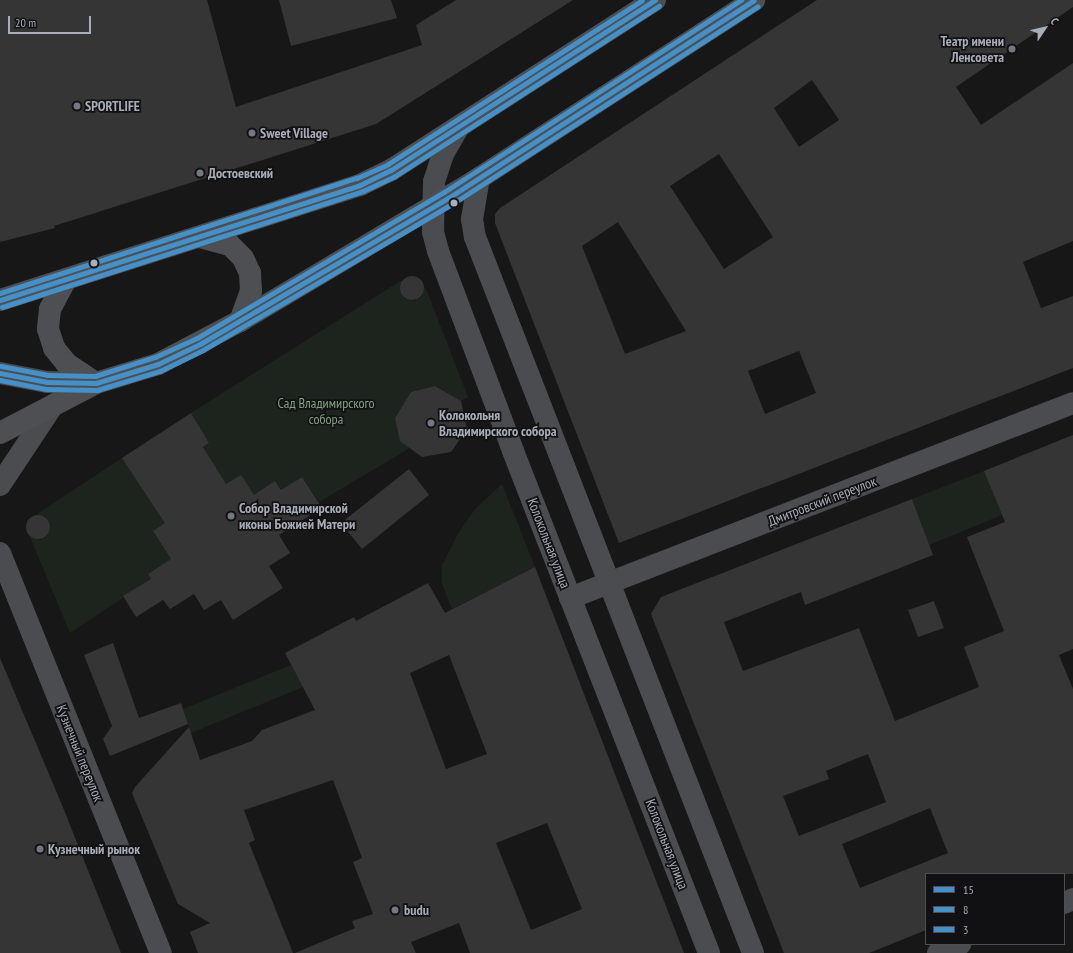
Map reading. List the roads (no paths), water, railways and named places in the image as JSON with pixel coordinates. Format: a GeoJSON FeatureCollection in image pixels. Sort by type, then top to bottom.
{"type":"FeatureCollection","features":[{"type":"Feature","properties":{"kind":"main road"},"geometry":{"type":"LineString","coordinates":[[0,300],[65,281],[360,185],[391,170],[656,0]]}},
{"type":"Feature","properties":{"kind":"main road"},"geometry":{"type":"LineString","coordinates":[[0,433],[96,383],[158,364],[240,321],[479,178],[754,0]]}},
{"type":"Feature","properties":{"kind":"main road"},"geometry":{"type":"LineString","coordinates":[[200,237],[230,245],[243,258],[250,273],[251,291],[240,321]]}},
{"type":"Feature","properties":{"kind":"main road"},"geometry":{"type":"LineString","coordinates":[[65,281],[50,309],[48,329],[54,348],[66,363],[96,383]]}},
{"type":"Feature","properties":{"kind":"street","name":"Колокольная улица"},"geometry":{"type":"LineString","coordinates":[[458,128],[441,161],[434,182],[432,207],[433,232],[438,251],[570,598],[709,953]]}},
{"type":"Feature","properties":{"kind":"street"},"geometry":{"type":"LineString","coordinates":[[479,178],[472,219],[475,237],[753,953]]}},
{"type":"Feature","properties":{"kind":"street"},"geometry":{"type":"LineString","coordinates":[[0,373],[47,382],[96,383]]}},
{"type":"Feature","properties":{"kind":"street","name":"Дмитровский переулок"},"geometry":{"type":"LineString","coordinates":[[570,598],[1073,403]]}},
{"type":"Feature","properties":{"kind":"street"},"geometry":{"type":"LineString","coordinates":[[0,485],[52,405]]}},
{"type":"Feature","properties":{"kind":"street","name":"Кузнечный переулок"},"geometry":{"type":"LineString","coordinates":[[0,553],[161,953]]}},
{"type":"Feature","properties":{"kind":"street"},"geometry":{"type":"LineString","coordinates":[[938,953],[958,945]]}},
{"type":"Feature","properties":{"kind":"place","name":"Театр имени Ленсовета"},"geometry":{"type":"Point","coordinates":[1012,49]}},
{"type":"Feature","properties":{"kind":"place","name":"SPORTLIFE"},"geometry":{"type":"Point","coordinates":[77,106]}},
{"type":"Feature","properties":{"kind":"place","name":"Sweet Village"},"geometry":{"type":"Point","coordinates":[252,133]}},
{"type":"Feature","properties":{"kind":"place","name":"Достоевский"},"geometry":{"type":"Point","coordinates":[200,173]}},
{"type":"Feature","properties":{"kind":"place","name":"Колокольня Владимирского собора"},"geometry":{"type":"Point","coordinates":[431,423]}},
{"type":"Feature","properties":{"kind":"place","name":"Собор Владимирской иконы Божией Матери"},"geometry":{"type":"Point","coordinates":[231,516]}},
{"type":"Feature","properties":{"kind":"place","name":"Кузнечный рынок"},"geometry":{"type":"Point","coordinates":[40,849]}},
{"type":"Feature","properties":{"kind":"place","name":"budu"},"geometry":{"type":"Point","coordinates":[395,910]}},
{"type":"Feature","properties":{"kind":"park label","name":"Сад Владимирского собора"},"geometry":{"type":"Point","coordinates":[326,412]}}]}
